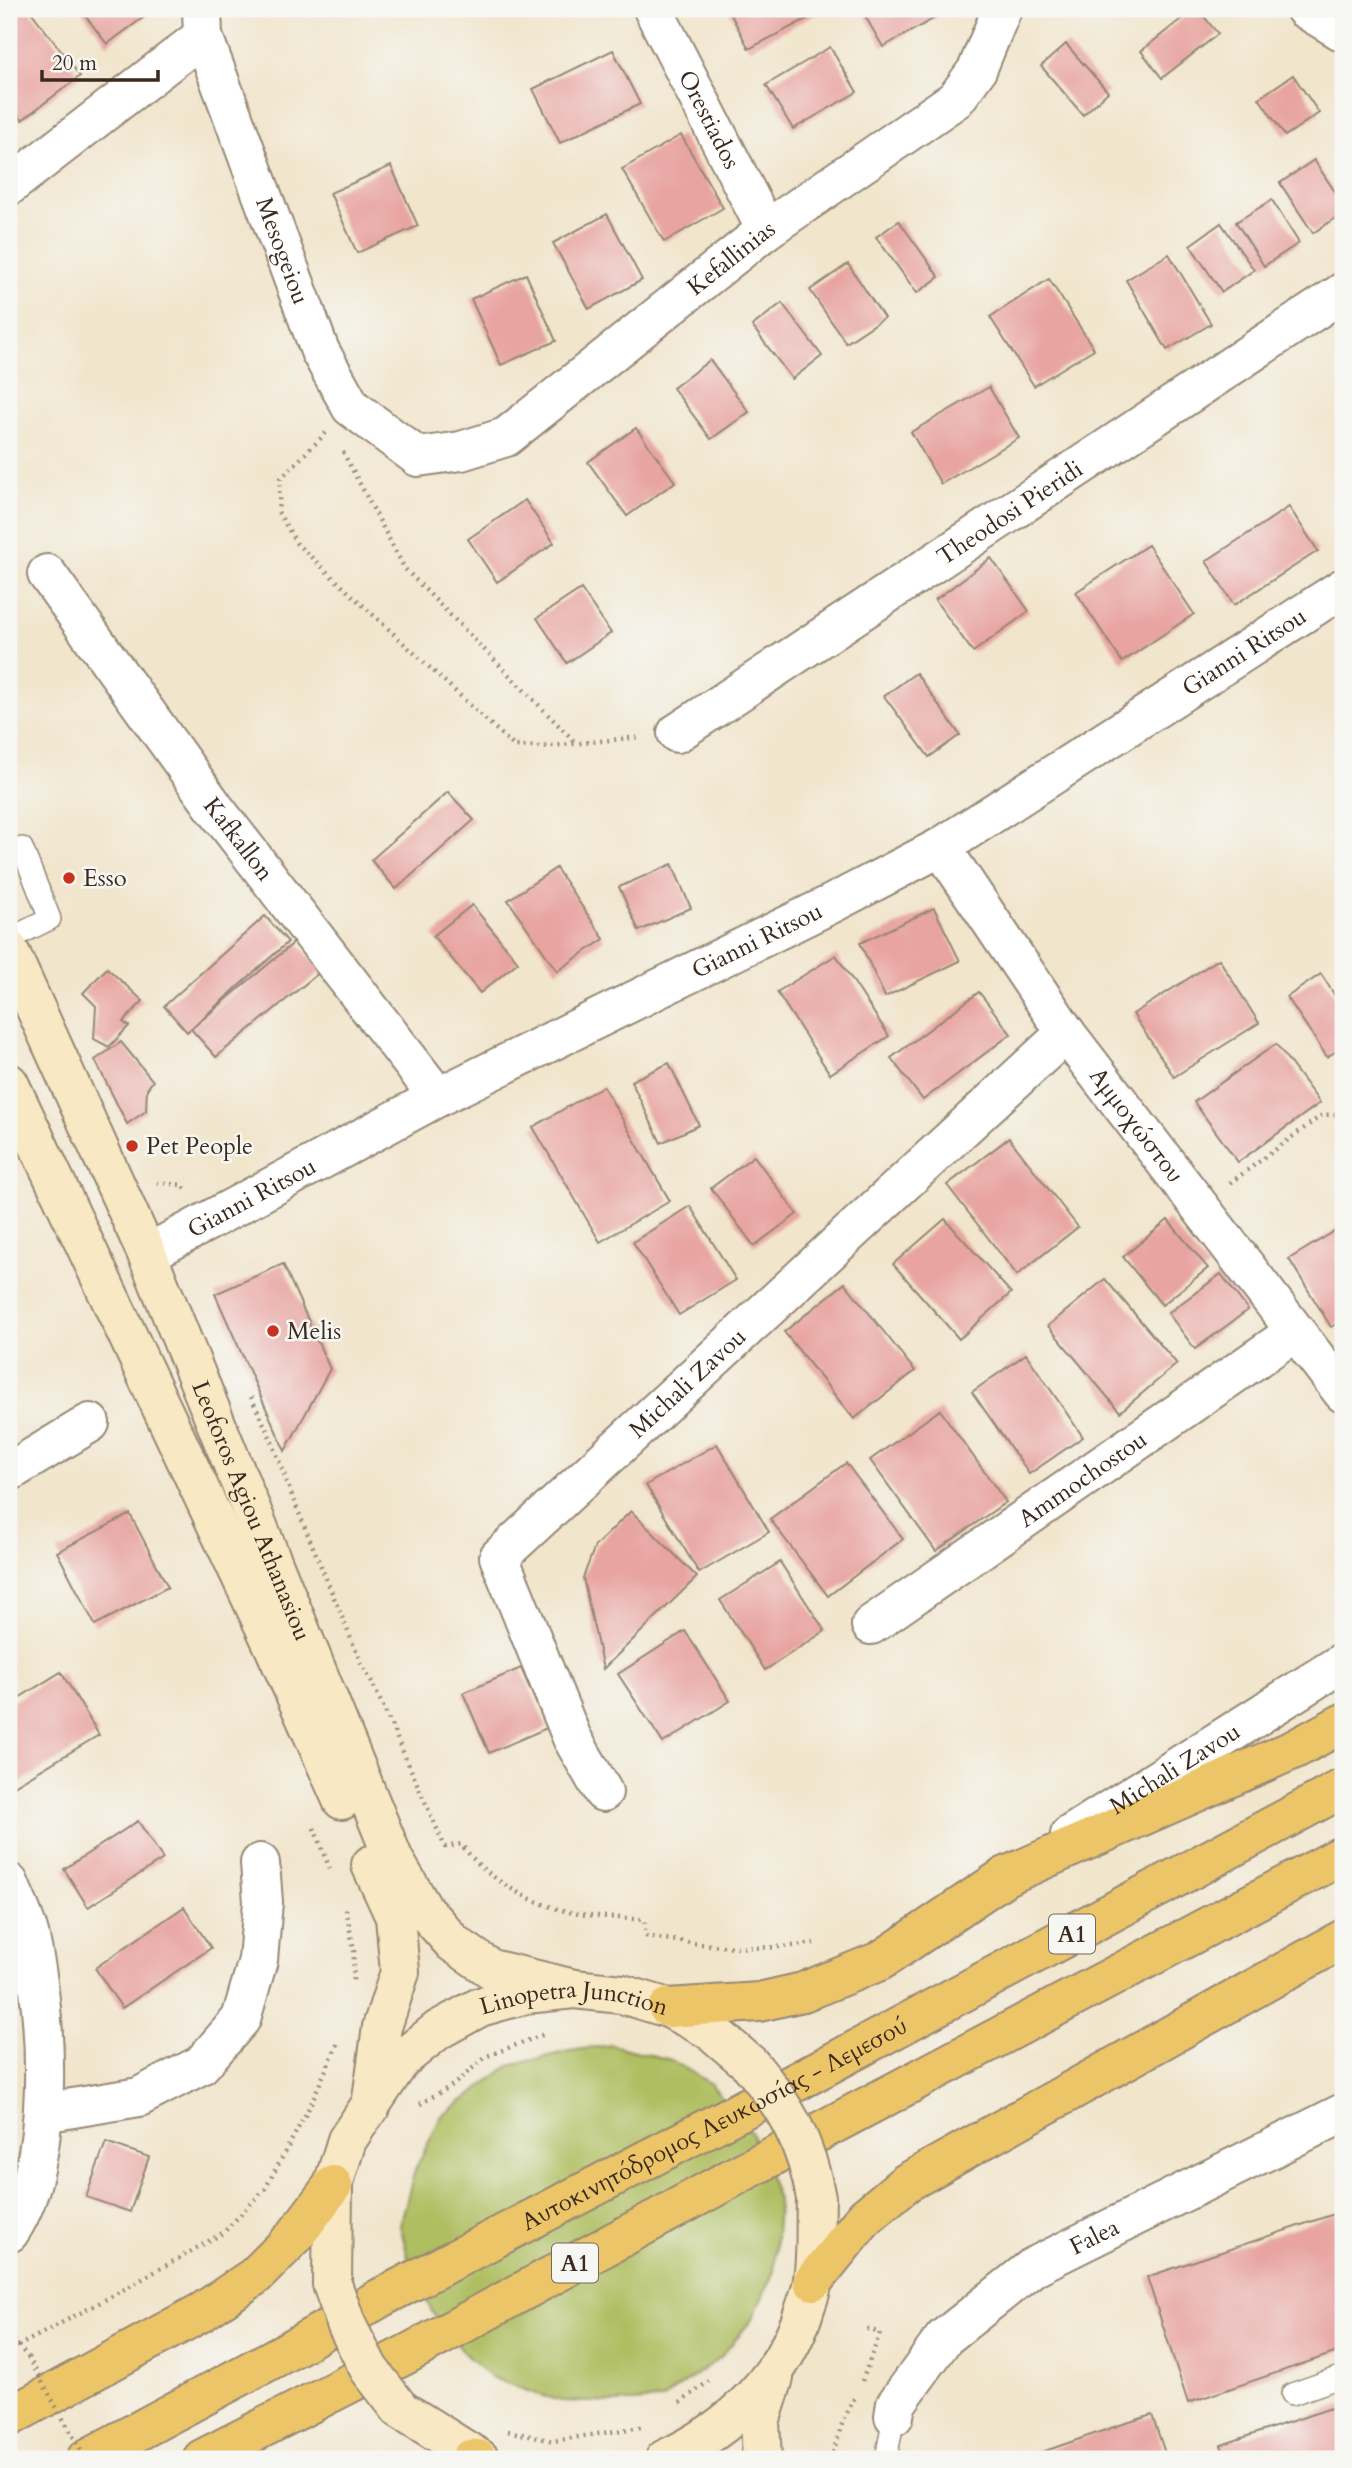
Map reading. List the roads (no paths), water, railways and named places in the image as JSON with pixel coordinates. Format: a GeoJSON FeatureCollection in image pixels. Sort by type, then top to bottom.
{"type":"FeatureCollection","features":[{"type":"Feature","properties":{"kind":"highway"},"geometry":{"type":"LineString","coordinates":[[668,2008],[759,2001],[803,1992],[880,1961],[1006,1876],[1294,1749],[1343,1723]]}},
{"type":"Feature","properties":{"kind":"highway","name":"Αυτοκινητόδρομος Λευκωσίας - Λεμεσού"},"geometry":{"type":"LineString","coordinates":[[86,2459],[382,2297],[800,2080],[1343,1788]]}},
{"type":"Feature","properties":{"kind":"highway","name":"A1"},"geometry":{"type":"LineString","coordinates":[[202,2459],[409,2353],[741,2173],[1343,1855]]}},
{"type":"Feature","properties":{"kind":"highway"},"geometry":{"type":"LineString","coordinates":[[813,2281],[865,2217],[906,2183],[1343,1939]]}},
{"type":"Feature","properties":{"kind":"highway"},"geometry":{"type":"LineString","coordinates":[[9,2417],[202,2312],[255,2276],[294,2237],[333,2185]]}},
{"type":"Feature","properties":{"kind":"highway"},"geometry":{"type":"LineString","coordinates":[[470,2459],[479,2459]]}},
{"type":"Feature","properties":{"kind":"main road","name":"Leoforos Agiou Athanasiou"},"geometry":{"type":"LineString","coordinates":[[9,950],[147,1254],[394,1860],[423,1909],[453,1943],[491,1969],[575,1989]]}},
{"type":"Feature","properties":{"kind":"main road","name":"Leoforos Agiou Athanasiou"},"geometry":{"type":"LineString","coordinates":[[9,1083],[274,1647],[396,1917],[400,1972],[382,2027],[371,2106]]}},
{"type":"Feature","properties":{"kind":"main road","name":"Linopetra Junction"},"geometry":{"type":"LineString","coordinates":[[479,2459],[400,2409],[369,2369],[346,2326],[332,2284],[333,2185],[347,2140],[401,2060],[438,2030],[480,2007],[526,1994],[575,1989],[622,1994],[668,2008],[710,2031],[750,2064],[778,2098],[800,2140],[816,2198],[813,2281],[799,2327],[776,2369],[746,2406],[708,2437],[659,2442]]}},
{"type":"Feature","properties":{"kind":"main road"},"geometry":{"type":"LineString","coordinates":[[762,2459],[760,2422],[776,2369]]}},
{"type":"Feature","properties":{"kind":"street","name":"Orestiados"},"geometry":{"type":"LineString","coordinates":[[653,9],[766,230]]}},
{"type":"Feature","properties":{"kind":"street","name":"Kefallinias"},"geometry":{"type":"LineString","coordinates":[[418,457],[461,451],[506,437],[766,230],[956,99],[977,70],[1002,9]]}},
{"type":"Feature","properties":{"kind":"street"},"geometry":{"type":"LineString","coordinates":[[1305,9],[1343,32]]}},
{"type":"Feature","properties":{"kind":"street"},"geometry":{"type":"LineString","coordinates":[[9,186],[203,23]]}},
{"type":"Feature","properties":{"kind":"street","name":"Mesogeiou"},"geometry":{"type":"LineString","coordinates":[[203,23],[320,351],[340,418],[418,457]]}},
{"type":"Feature","properties":{"kind":"street","name":"Theodosi Pieridi"},"geometry":{"type":"LineString","coordinates":[[677,733],[1343,292]]}},
{"type":"Feature","properties":{"kind":"street","name":"Kafkallon"},"geometry":{"type":"LineString","coordinates":[[47,574],[214,807],[438,1097]]}},
{"type":"Feature","properties":{"kind":"street","name":"Gianni Ritsou"},"geometry":{"type":"LineString","coordinates":[[147,1254],[438,1097],[941,847],[1343,588]]}},
{"type":"Feature","properties":{"kind":"street","name":"Αμμοχώστου"},"geometry":{"type":"LineString","coordinates":[[941,847],[1066,1033],[1343,1393]]}},
{"type":"Feature","properties":{"kind":"street","name":"Michali Zavou"},"geometry":{"type":"LineString","coordinates":[[603,1792],[572,1738],[499,1557],[1066,1033]]}},
{"type":"Feature","properties":{"kind":"street","name":"Ammochostou"},"geometry":{"type":"LineString","coordinates":[[871,1625],[1295,1332]]}},
{"type":"Feature","properties":{"kind":"street"},"geometry":{"type":"LineString","coordinates":[[9,1472],[90,1423]]}},
{"type":"Feature","properties":{"kind":"street","name":"Michali Zavou"},"geometry":{"type":"LineString","coordinates":[[1006,1876],[1343,1662]]}},
{"type":"Feature","properties":{"kind":"street"},"geometry":{"type":"LineString","coordinates":[[43,2113],[139,2097],[201,2065],[241,2019],[258,1960],[263,1902],[260,1863]]}},
{"type":"Feature","properties":{"kind":"street"},"geometry":{"type":"LineString","coordinates":[[9,1883],[30,1936],[41,2013],[44,2100],[37,2163],[20,2218],[9,2233]]}},
{"type":"Feature","properties":{"kind":"street","name":"Falea"},"geometry":{"type":"LineString","coordinates":[[894,2417],[896,2404],[944,2338],[1033,2267],[1343,2113]]}},
{"type":"Feature","properties":{"kind":"lane"},"geometry":{"type":"LineString","coordinates":[[9,853],[22,848],[50,919],[9,939]]}},
{"type":"Feature","properties":{"kind":"lane"},"geometry":{"type":"LineString","coordinates":[[1292,2394],[1343,2376]]}},
{"type":"Feature","properties":{"kind":"lane"},"geometry":{"type":"LineString","coordinates":[[886,2459],[894,2417]]}},
{"type":"Feature","properties":{"kind":"place","name":"Esso"},"geometry":{"type":"Point","coordinates":[69,878]}},
{"type":"Feature","properties":{"kind":"place","name":"Pet People"},"geometry":{"type":"Point","coordinates":[132,1146]}},
{"type":"Feature","properties":{"kind":"place","name":"Melis"},"geometry":{"type":"Point","coordinates":[273,1331]}}]}
